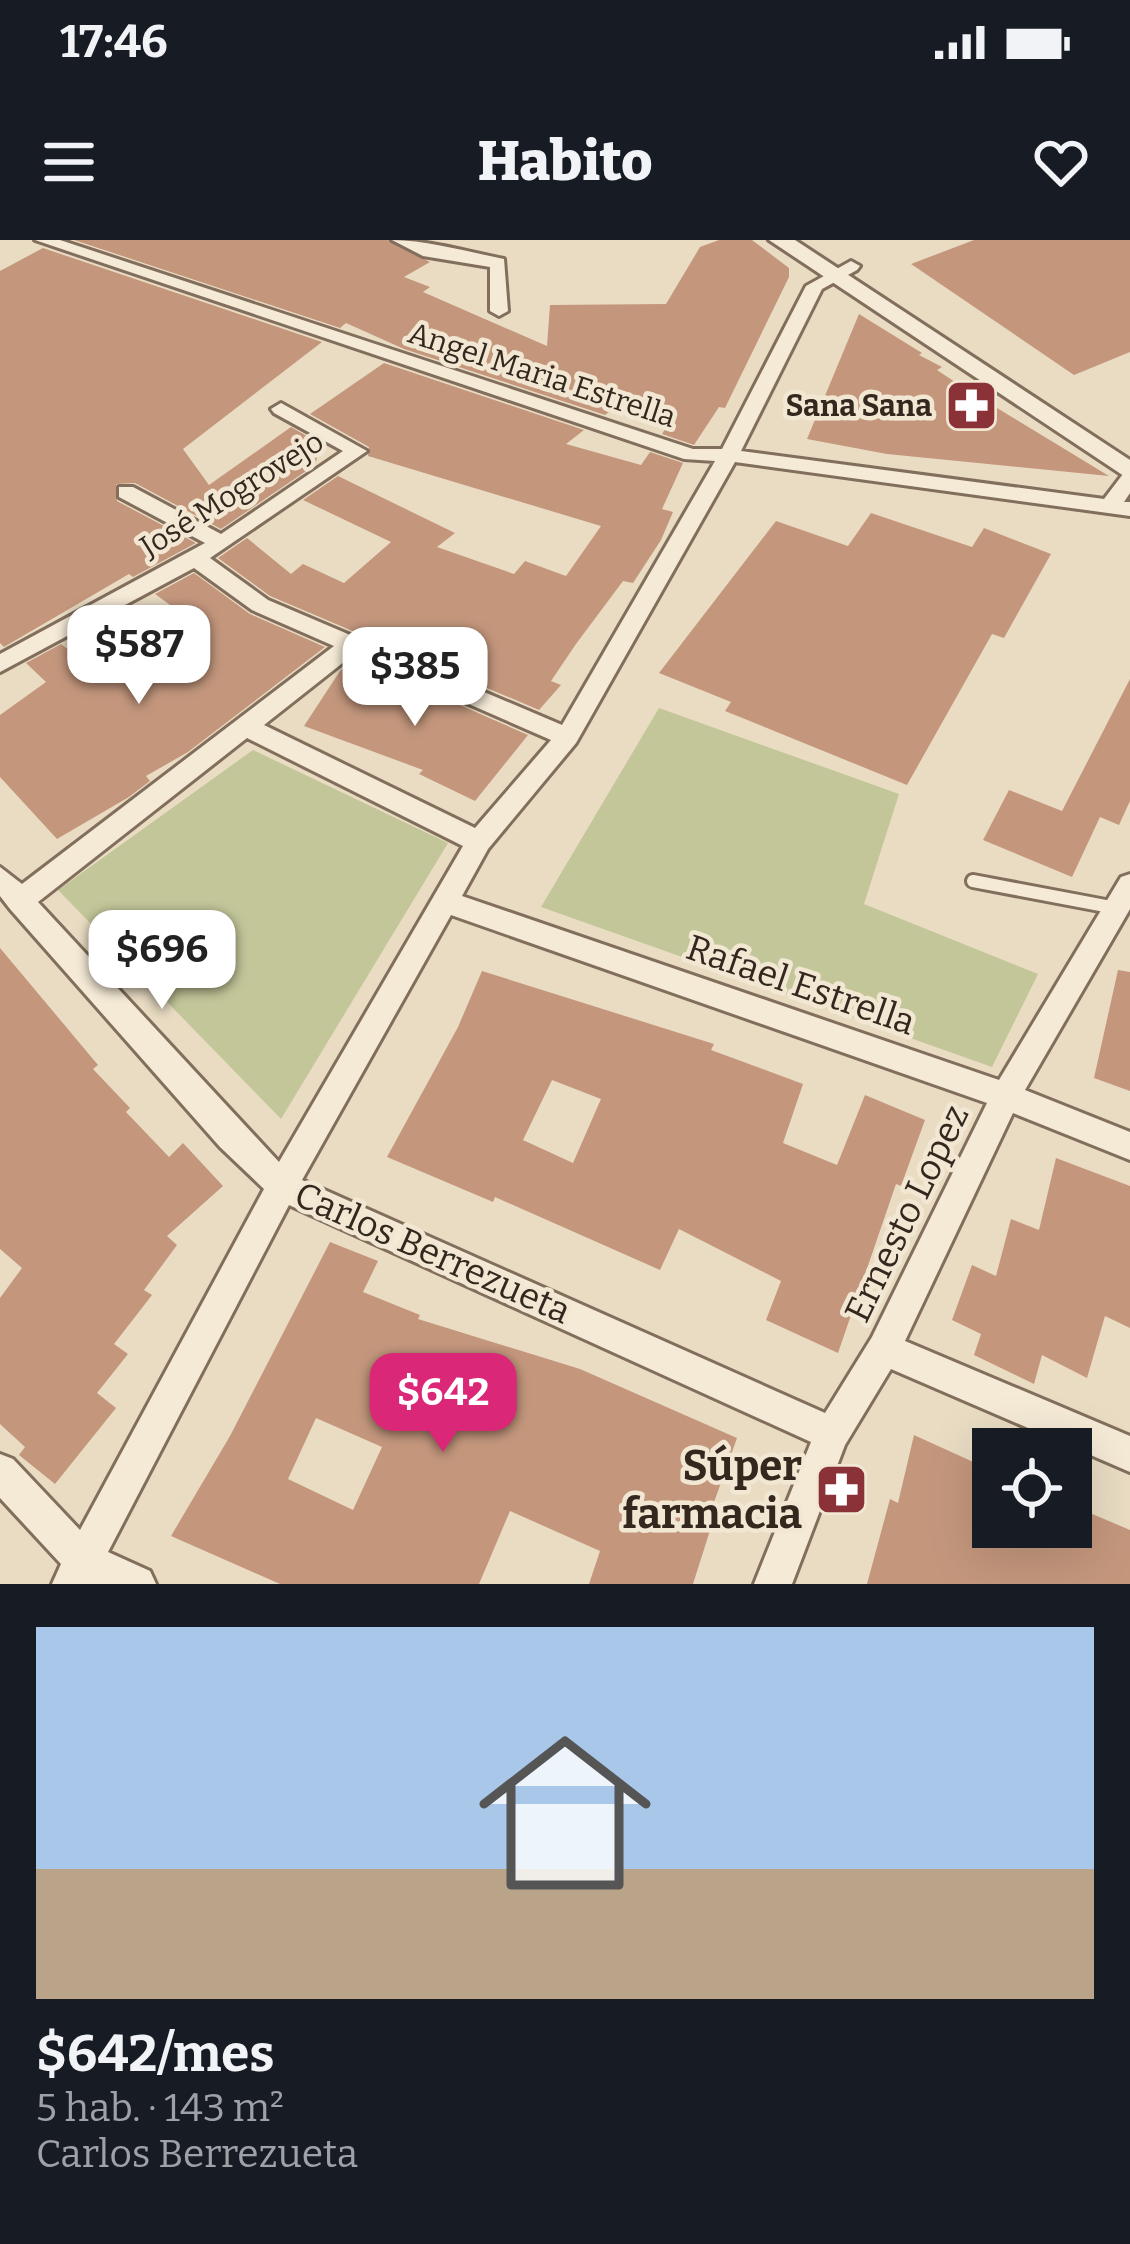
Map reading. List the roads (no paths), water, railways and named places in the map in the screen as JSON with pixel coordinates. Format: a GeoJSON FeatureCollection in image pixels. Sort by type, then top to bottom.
{"type":"FeatureCollection","features":[{"type":"Feature","properties":{"kind":"street","name":"Angel Maria Estrella"},"geometry":{"type":"LineString","coordinates":[[43,240],[691,455],[729,455],[1120,507],[1130,475]]}},
{"type":"Feature","properties":{"kind":"street"},"geometry":{"type":"LineString","coordinates":[[400,240],[429,252],[498,263],[499,311]]}},
{"type":"Feature","properties":{"kind":"street"},"geometry":{"type":"LineString","coordinates":[[780,240],[840,271],[1130,448]]}},
{"type":"Feature","properties":{"kind":"street"},"geometry":{"type":"LineString","coordinates":[[814,240],[840,271],[1130,475]]}},
{"type":"Feature","properties":{"kind":"street"},"geometry":{"type":"LineString","coordinates":[[77,1572],[282,1186],[444,901],[479,842],[567,737],[729,455],[815,286],[840,271]]}},
{"type":"Feature","properties":{"kind":"street","name":"José Mogrovejo"},"geometry":{"type":"LineString","coordinates":[[0,664],[222,543],[357,451],[281,409]]}},
{"type":"Feature","properties":{"kind":"street"},"geometry":{"type":"LineString","coordinates":[[126,492],[222,543]]}},
{"type":"Feature","properties":{"kind":"street"},"geometry":{"type":"LineString","coordinates":[[194,557],[260,605],[567,737]]}},
{"type":"Feature","properties":{"kind":"street"},"geometry":{"type":"LineString","coordinates":[[10,889],[247,728],[349,646]]}},
{"type":"Feature","properties":{"kind":"street"},"geometry":{"type":"LineString","coordinates":[[247,728],[479,842]]}},
{"type":"Feature","properties":{"kind":"street","name":"Carlos Berrezueta"},"geometry":{"type":"LineString","coordinates":[[10,889],[231,1137],[282,1186],[832,1433]]}},
{"type":"Feature","properties":{"kind":"street","name":"Ernesto Lopez"},"geometry":{"type":"LineString","coordinates":[[773,1584],[832,1433],[884,1349],[1006,1096],[1123,896]]}},
{"type":"Feature","properties":{"kind":"street","name":"Rafael Estrella"},"geometry":{"type":"LineString","coordinates":[[444,901],[1006,1096],[1130,1146]]}},
{"type":"Feature","properties":{"kind":"street"},"geometry":{"type":"LineString","coordinates":[[884,1349],[1130,1454]]}},
{"type":"Feature","properties":{"kind":"street"},"geometry":{"type":"LineString","coordinates":[[0,1472],[77,1572],[137,1584]]}},
{"type":"Feature","properties":{"kind":"lane"},"geometry":{"type":"LineString","coordinates":[[973,881],[1123,896]]}},
{"type":"Feature","properties":{"kind":"place","name":"Sana Sana"},"geometry":{"type":"Point","coordinates":[971,406]}},
{"type":"Feature","properties":{"kind":"place","name":"Súper farmacia"},"geometry":{"type":"Point","coordinates":[841,1489]}}]}
